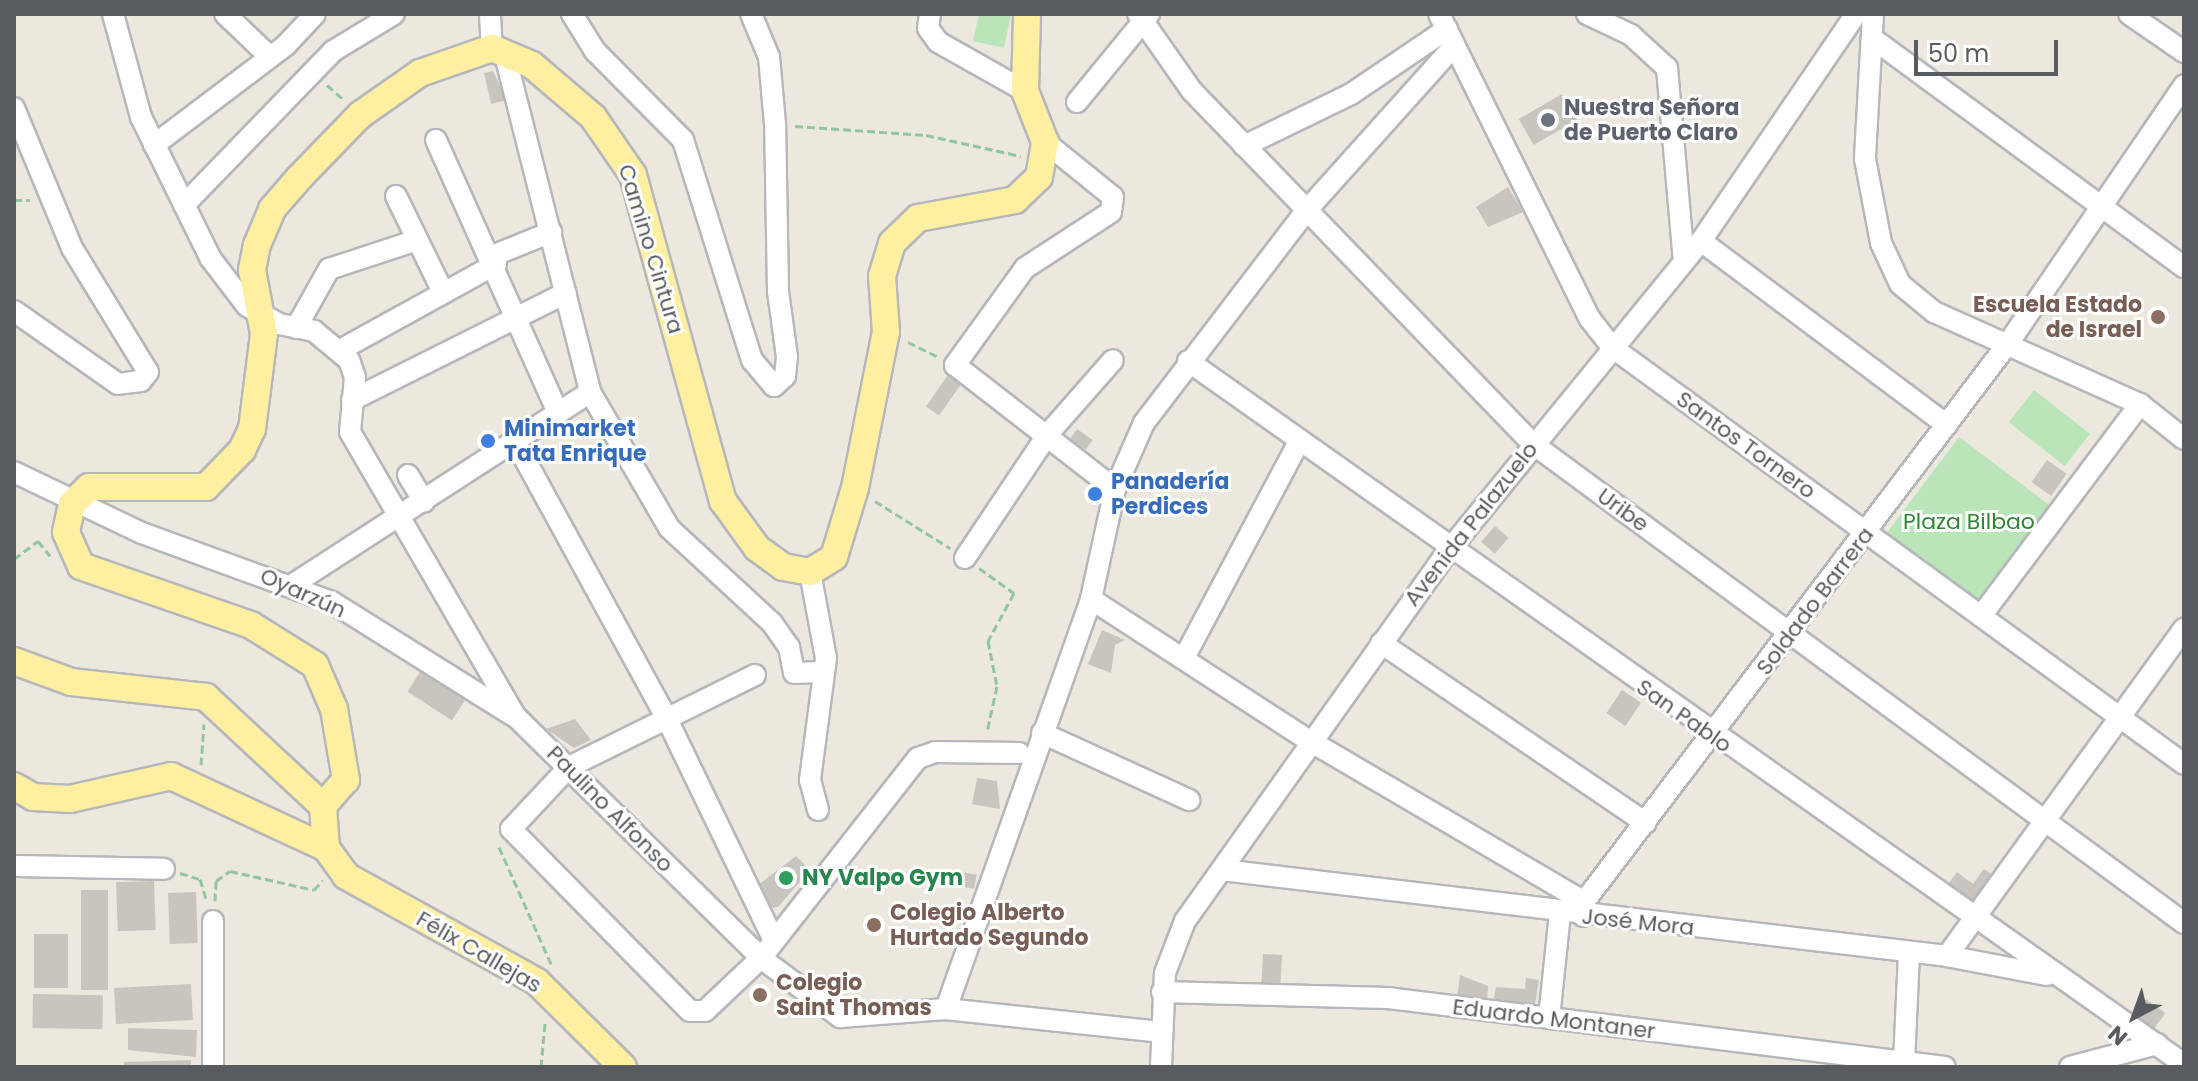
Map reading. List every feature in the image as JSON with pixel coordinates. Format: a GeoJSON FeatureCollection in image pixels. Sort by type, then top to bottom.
{"type":"FeatureCollection","features":[{"type":"Feature","properties":{"kind":"main road"},"geometry":{"type":"LineString","coordinates":[[810,572],[839,548],[855,488],[886,332],[883,264],[899,233],[930,213],[1022,197],[1045,152],[1025,91],[1027,14]]}},
{"type":"Feature","properties":{"kind":"main road"},"geometry":{"type":"LineString","coordinates":[[323,806],[346,780],[334,709],[315,665],[251,625],[81,566],[66,532],[72,504],[108,482],[179,492],[224,474],[252,429],[265,319],[252,270],[272,209],[360,115],[420,73],[498,50]]}},
{"type":"Feature","properties":{"kind":"main road","name":"Camino Cintura"},"geometry":{"type":"LineString","coordinates":[[498,50],[580,104],[625,159],[723,501],[757,548],[783,567],[810,572]]}},
{"type":"Feature","properties":{"kind":"main road"},"geometry":{"type":"LineString","coordinates":[[14,661],[71,682],[206,697],[323,806],[326,848],[171,776],[70,799],[33,797],[14,786]]}},
{"type":"Feature","properties":{"kind":"main road","name":"Félix Callejas"},"geometry":{"type":"LineString","coordinates":[[326,848],[346,876],[549,991],[623,1067]]}},
{"type":"Feature","properties":{"kind":"street"},"geometry":{"type":"LineString","coordinates":[[113,14],[154,145],[227,285],[265,319],[296,328],[342,349],[494,260],[551,232]]}},
{"type":"Feature","properties":{"kind":"street"},"geometry":{"type":"LineString","coordinates":[[225,14],[270,57]]}},
{"type":"Feature","properties":{"kind":"street"},"geometry":{"type":"LineString","coordinates":[[154,145],[270,57],[315,14]]}},
{"type":"Feature","properties":{"kind":"street"},"geometry":{"type":"LineString","coordinates":[[184,205],[333,51],[394,14]]}},
{"type":"Feature","properties":{"kind":"street"},"geometry":{"type":"LineString","coordinates":[[490,14],[551,232],[590,392],[669,528],[772,623],[789,647],[794,673],[821,672]]}},
{"type":"Feature","properties":{"kind":"street"},"geometry":{"type":"LineString","coordinates":[[572,14],[595,51],[683,140],[752,360],[774,386],[785,376],[787,357],[778,291],[775,124],[769,57],[751,14]]}},
{"type":"Feature","properties":{"kind":"street"},"geometry":{"type":"LineString","coordinates":[[930,14],[928,28],[938,42],[1025,91]]}},
{"type":"Feature","properties":{"kind":"street"},"geometry":{"type":"LineString","coordinates":[[1587,14],[1631,35],[1667,68],[1684,261]]}},
{"type":"Feature","properties":{"kind":"street","name":"Avenida Palazuelo"},"geometry":{"type":"LineString","coordinates":[[1161,1067],[1162,992],[1177,937],[1310,741],[1449,550],[1701,241],[1856,14]]}},
{"type":"Feature","properties":{"kind":"street"},"geometry":{"type":"LineString","coordinates":[[1873,14],[1865,159],[1891,270],[1922,305],[2140,404],[2184,439]]}},
{"type":"Feature","properties":{"kind":"street"},"geometry":{"type":"LineString","coordinates":[[2129,14],[2184,52]]}},
{"type":"Feature","properties":{"kind":"street"},"geometry":{"type":"LineString","coordinates":[[1077,102],[1143,16]]}},
{"type":"Feature","properties":{"kind":"street","name":"Uribe"},"geometry":{"type":"LineString","coordinates":[[1143,16],[1192,91],[1533,444],[2184,923]]}},
{"type":"Feature","properties":{"kind":"street"},"geometry":{"type":"LineString","coordinates":[[1244,146],[1351,94],[1447,30]]}},
{"type":"Feature","properties":{"kind":"street"},"geometry":{"type":"LineString","coordinates":[[946,1009],[1091,599],[1115,489],[1144,423],[1188,361],[1447,30]]}},
{"type":"Feature","properties":{"kind":"street","name":"Santos Tornero"},"geometry":{"type":"LineString","coordinates":[[1447,30],[1590,319],[1613,348],[2184,764]]}},
{"type":"Feature","properties":{"kind":"street"},"geometry":{"type":"LineString","coordinates":[[1872,38],[2184,267]]}},
{"type":"Feature","properties":{"kind":"street","name":"Soldado Barrera"},"geometry":{"type":"LineString","coordinates":[[1583,909],[2009,342],[2184,85]]}},
{"type":"Feature","properties":{"kind":"street"},"geometry":{"type":"LineString","coordinates":[[14,108],[72,248],[148,372],[141,381],[118,384],[14,311]]}},
{"type":"Feature","properties":{"kind":"street"},"geometry":{"type":"LineString","coordinates":[[436,140],[494,260],[558,413]]}},
{"type":"Feature","properties":{"kind":"street"},"geometry":{"type":"LineString","coordinates":[[1045,152],[1113,197],[1111,212],[1025,268],[955,365],[1048,434],[1115,489]]}},
{"type":"Feature","properties":{"kind":"street"},"geometry":{"type":"LineString","coordinates":[[396,196],[442,290]]}},
{"type":"Feature","properties":{"kind":"street"},"geometry":{"type":"LineString","coordinates":[[296,328],[329,269],[417,240]]}},
{"type":"Feature","properties":{"kind":"street"},"geometry":{"type":"LineString","coordinates":[[1701,241],[1947,425]]}},
{"type":"Feature","properties":{"kind":"street"},"geometry":{"type":"LineString","coordinates":[[352,400],[516,313],[566,293]]}},
{"type":"Feature","properties":{"kind":"street","name":"Paulino Alfonso"},"geometry":{"type":"LineString","coordinates":[[342,349],[355,377],[350,432],[516,717],[761,958],[840,1017],[946,1009],[1160,1032]]}},
{"type":"Feature","properties":{"kind":"street"},"geometry":{"type":"LineString","coordinates":[[965,558],[1048,434],[1113,360]]}},
{"type":"Feature","properties":{"kind":"street","name":"San Pablo"},"geometry":{"type":"LineString","coordinates":[[1188,361],[1711,736],[2054,977],[2184,1064]]}},
{"type":"Feature","properties":{"kind":"street"},"geometry":{"type":"LineString","coordinates":[[292,585],[516,443],[590,392]]}},
{"type":"Feature","properties":{"kind":"street"},"geometry":{"type":"LineString","coordinates":[[1981,616],[2140,404]]}},
{"type":"Feature","properties":{"kind":"street"},"geometry":{"type":"LineString","coordinates":[[1184,658],[1299,442]]}},
{"type":"Feature","properties":{"kind":"street"},"geometry":{"type":"LineString","coordinates":[[516,443],[666,717],[774,940]]}},
{"type":"Feature","properties":{"kind":"street","name":"Oyarzún"},"geometry":{"type":"LineString","coordinates":[[14,472],[72,504],[332,602],[516,717]]}},
{"type":"Feature","properties":{"kind":"street"},"geometry":{"type":"LineString","coordinates":[[408,475],[424,502]]}},
{"type":"Feature","properties":{"kind":"street"},"geometry":{"type":"LineString","coordinates":[[810,572],[825,638],[810,780],[818,810]]}},
{"type":"Feature","properties":{"kind":"street"},"geometry":{"type":"LineString","coordinates":[[1091,599],[1310,741],[1583,909]]}},
{"type":"Feature","properties":{"kind":"street"},"geometry":{"type":"LineString","coordinates":[[1947,956],[2043,818],[2184,629]]}},
{"type":"Feature","properties":{"kind":"street"},"geometry":{"type":"LineString","coordinates":[[1381,643],[1646,823]]}},
{"type":"Feature","properties":{"kind":"street"},"geometry":{"type":"LineString","coordinates":[[755,675],[569,767],[511,829],[690,1011],[705,1011],[761,958],[918,758],[989,752],[1019,753]]}},
{"type":"Feature","properties":{"kind":"street"},"geometry":{"type":"LineString","coordinates":[[1042,733],[1189,800]]}},
{"type":"Feature","properties":{"kind":"street"},"geometry":{"type":"LineString","coordinates":[[14,866],[164,869]]}},
{"type":"Feature","properties":{"kind":"street","name":"José Mora"},"geometry":{"type":"LineString","coordinates":[[1222,870],[1560,913],[1583,909],[1947,956],[2054,977]]}},
{"type":"Feature","properties":{"kind":"street"},"geometry":{"type":"LineString","coordinates":[[1549,1018],[1560,913]]}},
{"type":"Feature","properties":{"kind":"street"},"geometry":{"type":"LineString","coordinates":[[213,921],[213,1067]]}},
{"type":"Feature","properties":{"kind":"street"},"geometry":{"type":"LineString","coordinates":[[1904,1063],[1909,952]]}},
{"type":"Feature","properties":{"kind":"street","name":"Eduardo Montaner"},"geometry":{"type":"LineString","coordinates":[[1162,992],[1388,998],[1945,1067]]}},
{"type":"Feature","properties":{"kind":"street"},"geometry":{"type":"LineString","coordinates":[[2070,1067],[2157,1044]]}},
{"type":"Feature","properties":{"kind":"path"},"geometry":{"type":"LineString","coordinates":[[775,124],[926,135],[1045,152]]}},
{"type":"Feature","properties":{"kind":"path"},"geometry":{"type":"LineString","coordinates":[[886,332],[955,365]]}},
{"type":"Feature","properties":{"kind":"path"},"geometry":{"type":"LineString","coordinates":[[855,488],[1014,593],[988,641],[997,686],[985,716],[989,752]]}},
{"type":"Feature","properties":{"kind":"path"},"geometry":{"type":"LineString","coordinates":[[14,559],[38,541],[57,564],[81,566]]}},
{"type":"Feature","properties":{"kind":"path"},"geometry":{"type":"LineString","coordinates":[[202,761],[206,697]]}},
{"type":"Feature","properties":{"kind":"path"},"geometry":{"type":"LineString","coordinates":[[511,829],[498,846],[552,967],[541,1067]]}},
{"type":"Feature","properties":{"kind":"path"},"geometry":{"type":"LineString","coordinates":[[164,869],[200,879],[213,921]]}},
{"type":"Feature","properties":{"kind":"path"},"geometry":{"type":"LineString","coordinates":[[216,881],[230,871],[314,890]]}},
{"type":"Feature","properties":{"kind":"green space"},"geometry":{"type":"Polygon","coordinates":[[[979,14],[1011,14],[1004,48],[973,41],[979,14]]]}},
{"type":"Feature","properties":{"kind":"green space"},"geometry":{"type":"Polygon","coordinates":[[[2034,390],[2090,434],[2065,466],[2009,422],[2034,390]]]}},
{"type":"Feature","properties":{"kind":"green space","name":"Plaza Bilbao"},"geometry":{"type":"Polygon","coordinates":[[[1959,437],[2053,508],[1979,606],[1885,535],[1959,437]]]}},
{"type":"Feature","properties":{"kind":"building"},"geometry":{"type":"Polygon","coordinates":[[[493,71],[507,100],[491,104],[484,73],[493,71]]]}},
{"type":"Feature","properties":{"kind":"building","name":"Nuestra Señora de Puerto Claro"},"geometry":{"type":"Polygon","coordinates":[[[1562,94],[1577,120],[1534,145],[1519,119],[1562,94]]]}},
{"type":"Feature","properties":{"kind":"building"},"geometry":{"type":"Polygon","coordinates":[[[1508,187],[1523,212],[1488,227],[1476,207],[1508,187]]]}},
{"type":"Feature","properties":{"kind":"building"},"geometry":{"type":"Polygon","coordinates":[[[950,372],[963,381],[939,416],[926,406],[950,372]]]}},
{"type":"Feature","properties":{"kind":"building"},"geometry":{"type":"Polygon","coordinates":[[[1077,429],[1093,440],[1086,450],[1070,439],[1077,429]]]}},
{"type":"Feature","properties":{"kind":"building"},"geometry":{"type":"Polygon","coordinates":[[[2047,460],[2067,474],[2051,496],[2032,482],[2047,460]]]}},
{"type":"Feature","properties":{"kind":"building"},"geometry":{"type":"Polygon","coordinates":[[[1495,526],[1509,538],[1495,554],[1481,542],[1495,526]]]}},
{"type":"Feature","properties":{"kind":"building"},"geometry":{"type":"Polygon","coordinates":[[[1102,630],[1125,640],[1115,645],[1111,673],[1088,664],[1102,630]]]}},
{"type":"Feature","properties":{"kind":"building"},"geometry":{"type":"Polygon","coordinates":[[[426,663],[470,692],[452,720],[407,692],[426,663]]]}},
{"type":"Feature","properties":{"kind":"building"},"geometry":{"type":"Polygon","coordinates":[[[1622,690],[1641,703],[1625,726],[1606,713],[1622,690]]]}},
{"type":"Feature","properties":{"kind":"building"},"geometry":{"type":"Polygon","coordinates":[[[575,719],[591,740],[574,748],[546,729],[575,719]]]}},
{"type":"Feature","properties":{"kind":"building"},"geometry":{"type":"Polygon","coordinates":[[[977,778],[997,781],[1000,809],[972,804],[977,778]]]}},
{"type":"Feature","properties":{"kind":"building","name":"NY Valpo Gym"},"geometry":{"type":"Polygon","coordinates":[[[796,856],[810,870],[778,907],[768,908],[758,885],[796,856]]]}},
{"type":"Feature","properties":{"kind":"building"},"geometry":{"type":"Polygon","coordinates":[[[1984,869],[2000,880],[1979,909],[1947,886],[1957,872],[1973,884],[1984,869]]]}},
{"type":"Feature","properties":{"kind":"building"},"geometry":{"type":"Polygon","coordinates":[[[949,870],[977,875],[974,889],[947,884],[949,870]]]}},
{"type":"Feature","properties":{"kind":"building"},"geometry":{"type":"Polygon","coordinates":[[[154,881],[156,930],[118,931],[116,882],[154,881]]]}},
{"type":"Feature","properties":{"kind":"building"},"geometry":{"type":"Polygon","coordinates":[[[81,890],[108,890],[108,990],[81,990],[81,890]]]}},
{"type":"Feature","properties":{"kind":"building"},"geometry":{"type":"Polygon","coordinates":[[[196,892],[198,943],[170,944],[168,893],[196,892]]]}},
{"type":"Feature","properties":{"kind":"building"},"geometry":{"type":"Polygon","coordinates":[[[34,934],[68,934],[68,988],[34,988],[34,934]]]}},
{"type":"Feature","properties":{"kind":"building"},"geometry":{"type":"Polygon","coordinates":[[[1263,954],[1282,955],[1280,985],[1261,984],[1263,954]]]}},
{"type":"Feature","properties":{"kind":"building"},"geometry":{"type":"Polygon","coordinates":[[[1460,975],[1488,986],[1487,1002],[1457,998],[1460,975]]]}},
{"type":"Feature","properties":{"kind":"building"},"geometry":{"type":"Polygon","coordinates":[[[1526,978],[1539,980],[1535,1005],[1493,1005],[1496,987],[1525,989],[1526,978]]]}},
{"type":"Feature","properties":{"kind":"building"},"geometry":{"type":"Polygon","coordinates":[[[191,984],[193,1020],[116,1024],[114,988],[191,984]]]}},
{"type":"Feature","properties":{"kind":"building"},"geometry":{"type":"Polygon","coordinates":[[[33,994],[103,995],[102,1029],[32,1028],[33,994]]]}},
{"type":"Feature","properties":{"kind":"building"},"geometry":{"type":"Polygon","coordinates":[[[2146,999],[2165,1013],[2153,1030],[2134,1016],[2146,999]]]}},
{"type":"Feature","properties":{"kind":"building"},"geometry":{"type":"Polygon","coordinates":[[[128,1028],[197,1030],[196,1057],[128,1050],[128,1028]]]}},
{"type":"Feature","properties":{"kind":"building"},"geometry":{"type":"Polygon","coordinates":[[[191,1060],[191,1067],[124,1067],[124,1062],[191,1060]]]}},
{"type":"Feature","properties":{"kind":"place","name":"Nuestra Señora de Puerto Claro"},"geometry":{"type":"Point","coordinates":[1548,120]}},
{"type":"Feature","properties":{"kind":"place","name":"Escuela Estado de Israel"},"geometry":{"type":"Point","coordinates":[2158,317]}},
{"type":"Feature","properties":{"kind":"place","name":"Minimarket Tata Enrique"},"geometry":{"type":"Point","coordinates":[488,441]}},
{"type":"Feature","properties":{"kind":"place","name":"Panadería Perdices"},"geometry":{"type":"Point","coordinates":[1095,494]}},
{"type":"Feature","properties":{"kind":"place","name":"NY Valpo Gym"},"geometry":{"type":"Point","coordinates":[786,878]}},
{"type":"Feature","properties":{"kind":"place","name":"Colegio Alberto Hurtado Segundo"},"geometry":{"type":"Point","coordinates":[874,925]}},
{"type":"Feature","properties":{"kind":"place","name":"Colegio Saint Thomas"},"geometry":{"type":"Point","coordinates":[760,995]}}]}
